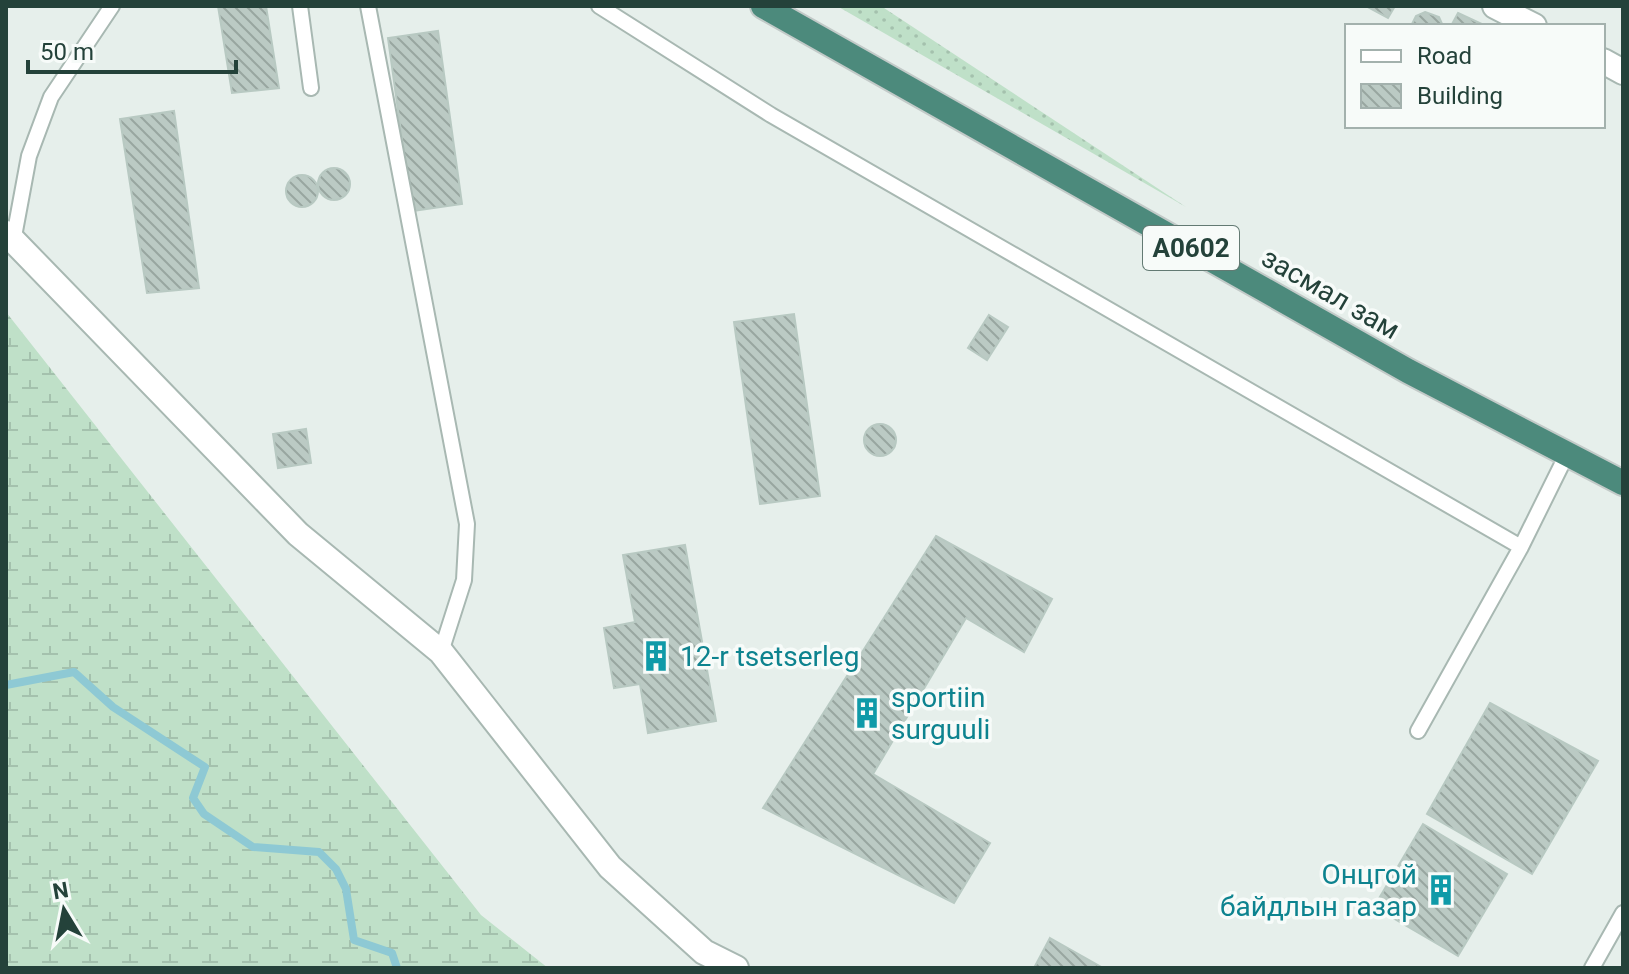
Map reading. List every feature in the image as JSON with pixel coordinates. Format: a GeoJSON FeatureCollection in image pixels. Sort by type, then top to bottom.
{"type":"FeatureCollection","features":[{"type":"Feature","properties":{"kind":"highway","name":"засмал зам"},"geometry":{"type":"LineString","coordinates":[[763,6],[1408,371],[1623,483]]}},
{"type":"Feature","properties":{"kind":"street"},"geometry":{"type":"LineString","coordinates":[[1495,6],[1530,24]]}},
{"type":"Feature","properties":{"kind":"street"},"geometry":{"type":"LineString","coordinates":[[1605,62],[1623,72]]}},
{"type":"Feature","properties":{"kind":"street"},"geometry":{"type":"LineString","coordinates":[[9,237],[298,534],[441,652],[610,867],[704,952],[736,968]]}},
{"type":"Feature","properties":{"kind":"lane"},"geometry":{"type":"LineString","coordinates":[[9,237],[29,156],[51,97],[112,6]]}},
{"type":"Feature","properties":{"kind":"lane"},"geometry":{"type":"LineString","coordinates":[[300,6],[311,88]]}},
{"type":"Feature","properties":{"kind":"lane"},"geometry":{"type":"LineString","coordinates":[[368,6],[467,524],[464,580],[441,652]]}},
{"type":"Feature","properties":{"kind":"lane"},"geometry":{"type":"LineString","coordinates":[[599,6],[771,115],[1521,547]]}},
{"type":"Feature","properties":{"kind":"lane"},"geometry":{"type":"LineString","coordinates":[[1418,731],[1521,547],[1567,454]]}},
{"type":"Feature","properties":{"kind":"lane"},"geometry":{"type":"LineString","coordinates":[[1592,968],[1623,913]]}},
{"type":"Feature","properties":{"kind":"green space"},"geometry":{"type":"Polygon","coordinates":[[[837,6],[881,6],[1186,207],[837,6]]]}},
{"type":"Feature","properties":{"kind":"green space"},"geometry":{"type":"Polygon","coordinates":[[[6,312],[481,915],[548,968],[6,968],[6,312]]]}},
{"type":"Feature","properties":{"kind":"building"},"geometry":{"type":"Polygon","coordinates":[[[218,6],[266,6],[279,88],[232,93],[218,6]]]}},
{"type":"Feature","properties":{"kind":"building"},"geometry":{"type":"Polygon","coordinates":[[[1366,6],[1395,6],[1388,18],[1366,6]]]}},
{"type":"Feature","properties":{"kind":"building"},"geometry":{"type":"Polygon","coordinates":[[[1425,12],[1439,17],[1442,24],[1412,24],[1416,16],[1425,12]]]}},
{"type":"Feature","properties":{"kind":"building"},"geometry":{"type":"Polygon","coordinates":[[[1458,13],[1482,24],[1452,24],[1458,13]]]}},
{"type":"Feature","properties":{"kind":"building"},"geometry":{"type":"Polygon","coordinates":[[[438,31],[462,204],[412,211],[388,38],[438,31]]]}},
{"type":"Feature","properties":{"kind":"building"},"geometry":{"type":"Polygon","coordinates":[[[174,111],[199,288],[147,293],[120,119],[174,111]]]}},
{"type":"Feature","properties":{"kind":"building"},"geometry":{"type":"Polygon","coordinates":[[[334,168],[345,173],[350,184],[345,195],[334,200],[323,195],[318,184],[323,173],[334,168]]]}},
{"type":"Feature","properties":{"kind":"building"},"geometry":{"type":"Polygon","coordinates":[[[302,175],[313,180],[318,191],[313,202],[302,207],[291,202],[286,191],[291,180],[302,175]]]}},
{"type":"Feature","properties":{"kind":"building"},"geometry":{"type":"Polygon","coordinates":[[[794,314],[820,496],[760,504],[734,322],[794,314]]]}},
{"type":"Feature","properties":{"kind":"building"},"geometry":{"type":"Polygon","coordinates":[[[989,315],[1008,327],[987,360],[968,348],[989,315]]]}},
{"type":"Feature","properties":{"kind":"building"},"geometry":{"type":"Polygon","coordinates":[[[880,424],[891,429],[896,440],[891,451],[880,456],[869,451],[864,440],[869,429],[880,424]]]}},
{"type":"Feature","properties":{"kind":"building"},"geometry":{"type":"Polygon","coordinates":[[[306,429],[311,463],[278,468],[273,434],[306,429]]]}},
{"type":"Feature","properties":{"kind":"building","name":"sportiin surguuli"},"geometry":{"type":"Polygon","coordinates":[[[936,536],[1052,599],[1024,652],[966,618],[873,774],[990,843],[954,903],[763,808],[936,536]]]}},
{"type":"Feature","properties":{"kind":"building","name":"12-r tsetserleg"},"geometry":{"type":"Polygon","coordinates":[[[685,545],[716,721],[648,733],[640,684],[614,688],[604,628],[635,622],[623,555],[685,545]]]}},
{"type":"Feature","properties":{"kind":"building"},"geometry":{"type":"Polygon","coordinates":[[[1490,703],[1598,761],[1532,874],[1427,814],[1490,703]]]}},
{"type":"Feature","properties":{"kind":"building","name":"Онцгой байдлын газар"},"geometry":{"type":"Polygon","coordinates":[[[1423,824],[1507,874],[1458,956],[1374,907],[1423,824]]]}},
{"type":"Feature","properties":{"kind":"building"},"geometry":{"type":"Polygon","coordinates":[[[1050,938],[1103,968],[1034,968],[1050,938]]]}},
{"type":"Feature","properties":{"kind":"waterway"},"geometry":{"type":"LineString","coordinates":[[6,685],[74,672],[113,707],[205,767],[193,798],[204,814],[253,847],[319,852],[336,869],[346,889],[354,940],[392,953],[397,968]]}},
{"type":"Feature","properties":{"kind":"place","name":"12-r tsetserleg"},"geometry":{"type":"Point","coordinates":[656,656]}},
{"type":"Feature","properties":{"kind":"place","name":"sportiin surguuli"},"geometry":{"type":"Point","coordinates":[867,713]}},
{"type":"Feature","properties":{"kind":"place","name":"Онцгой байдлын газар"},"geometry":{"type":"Point","coordinates":[1441,890]}}]}
